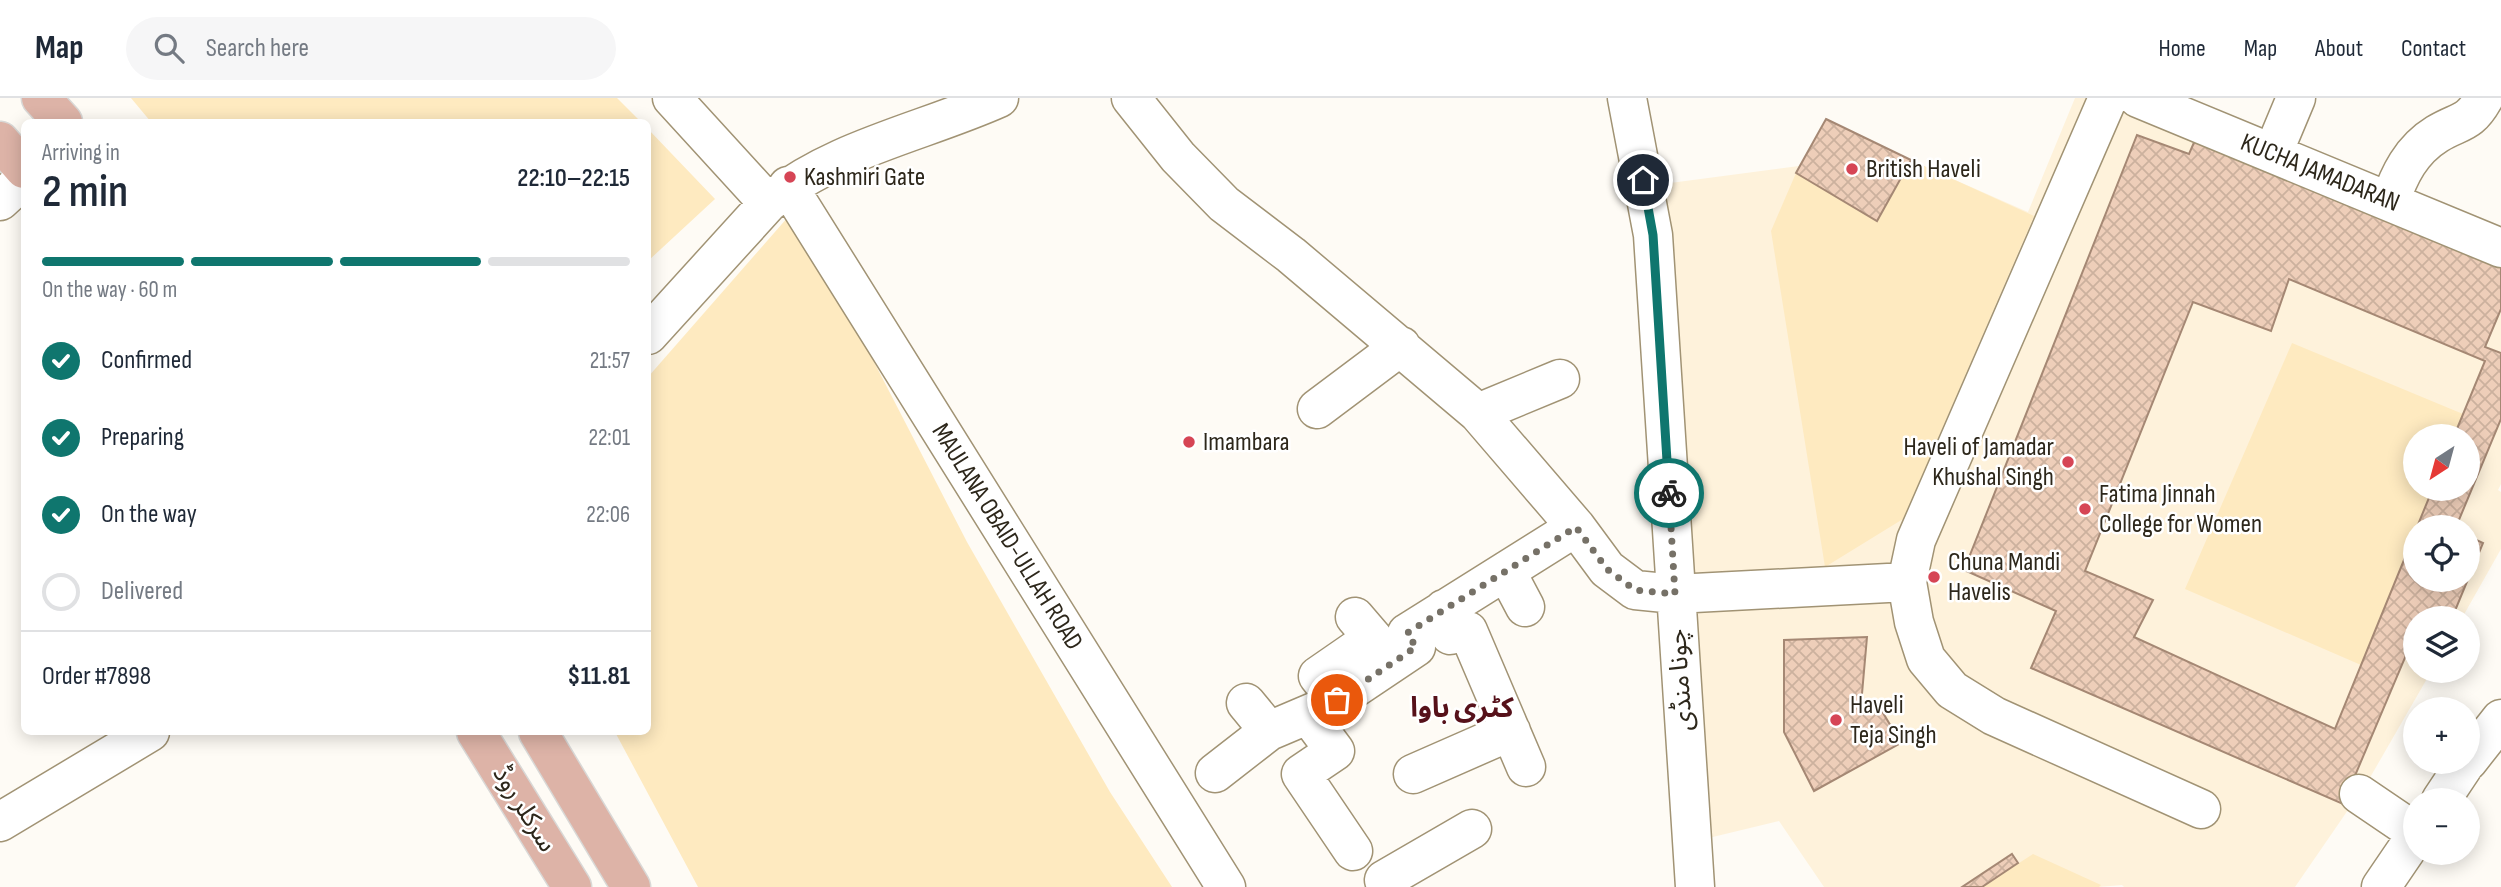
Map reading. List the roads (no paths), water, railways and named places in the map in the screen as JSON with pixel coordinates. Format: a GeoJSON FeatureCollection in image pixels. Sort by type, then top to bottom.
{"type":"FeatureCollection","features":[{"type":"Feature","properties":{"kind":"main road"},"geometry":{"type":"LineString","coordinates":[[41,98],[60,119]]}},
{"type":"Feature","properties":{"kind":"main road"},"geometry":{"type":"LineString","coordinates":[[0,141],[21,166]]}},
{"type":"Feature","properties":{"kind":"main road","name":"سرکلر روڈ"},"geometry":{"type":"LineString","coordinates":[[478,735],[572,887]]}},
{"type":"Feature","properties":{"kind":"main road","name":"سرکلر روڈ"},"geometry":{"type":"LineString","coordinates":[[540,735],[631,887]]}},
{"type":"Feature","properties":{"kind":"street","name":"MAULANA OBAID-ULLAH ROAD"},"geometry":{"type":"LineString","coordinates":[[672,98],[778,195],[1226,887]]}},
{"type":"Feature","properties":{"kind":"street"},"geometry":{"type":"LineString","coordinates":[[651,331],[778,195],[841,160],[999,98]]}},
{"type":"Feature","properties":{"kind":"street"},"geometry":{"type":"LineString","coordinates":[[1131,98],[1178,157],[1224,204],[1292,255],[1479,413],[1576,527],[1607,569],[1635,590],[1675,594],[1907,582]]}},
{"type":"Feature","properties":{"kind":"street","name":"چونا منڈی"},"geometry":{"type":"LineString","coordinates":[[1627,98],[1653,235],[1695,887]]}},
{"type":"Feature","properties":{"kind":"street"},"geometry":{"type":"LineString","coordinates":[[2108,98],[1916,540],[1907,582],[1914,622],[1926,659],[1952,690],[1994,716],[2201,809]]}},
{"type":"Feature","properties":{"kind":"street","name":"KUCHA JAMADARAN"},"geometry":{"type":"LineString","coordinates":[[2138,98],[2501,248]]}},
{"type":"Feature","properties":{"kind":"street"},"geometry":{"type":"LineString","coordinates":[[2273,153],[2296,98]]}},
{"type":"Feature","properties":{"kind":"street"},"geometry":{"type":"LineString","coordinates":[[2390,202],[2398,177],[2413,154],[2436,135],[2488,109]]}},
{"type":"Feature","properties":{"kind":"street"},"geometry":{"type":"LineString","coordinates":[[0,201],[21,182]]}},
{"type":"Feature","properties":{"kind":"street"},"geometry":{"type":"LineString","coordinates":[[1317,409],[1401,346]]}},
{"type":"Feature","properties":{"kind":"street"},"geometry":{"type":"LineString","coordinates":[[1479,413],[1560,379]]}},
{"type":"Feature","properties":{"kind":"street"},"geometry":{"type":"LineString","coordinates":[[1215,774],[1258,717],[1323,708],[1416,647],[1407,633],[1506,560],[1576,527]]}},
{"type":"Feature","properties":{"kind":"street"},"geometry":{"type":"LineString","coordinates":[[1506,560],[1525,607]]}},
{"type":"Feature","properties":{"kind":"street"},"geometry":{"type":"LineString","coordinates":[[1444,608],[1450,635],[1468,631],[1526,767]]}},
{"type":"Feature","properties":{"kind":"street"},"geometry":{"type":"LineString","coordinates":[[1353,851],[1301,774],[1335,751],[1323,708],[1318,676],[1373,638],[1355,617]]}},
{"type":"Feature","properties":{"kind":"street"},"geometry":{"type":"LineString","coordinates":[[2480,745],[2501,719]]}},
{"type":"Feature","properties":{"kind":"street"},"geometry":{"type":"LineString","coordinates":[[1413,774],[1511,731]]}},
{"type":"Feature","properties":{"kind":"street"},"geometry":{"type":"LineString","coordinates":[[0,822],[144,735]]}},
{"type":"Feature","properties":{"kind":"street"},"geometry":{"type":"LineString","coordinates":[[2360,794],[2403,825]]}},
{"type":"Feature","properties":{"kind":"street"},"geometry":{"type":"LineString","coordinates":[[1390,887],[1384,880],[1472,829]]}},
{"type":"Feature","properties":{"kind":"street"},"geometry":{"type":"LineString","coordinates":[[2394,882],[2403,861]]}},
{"type":"Feature","properties":{"kind":"place","name":"British Haveli"},"geometry":{"type":"Point","coordinates":[1852,169]}},
{"type":"Feature","properties":{"kind":"place","name":"Kashmiri Gate"},"geometry":{"type":"Point","coordinates":[790,177]}},
{"type":"Feature","properties":{"kind":"place","name":"Imambara"},"geometry":{"type":"Point","coordinates":[1189,442]}},
{"type":"Feature","properties":{"kind":"place","name":"Haveli of Jamadar Khushal Singh"},"geometry":{"type":"Point","coordinates":[2068,462]}},
{"type":"Feature","properties":{"kind":"place","name":"Fatima Jinnah College for Women"},"geometry":{"type":"Point","coordinates":[2085,509]}},
{"type":"Feature","properties":{"kind":"place","name":"Chuna Mandi Havelis"},"geometry":{"type":"Point","coordinates":[1934,577]}},
{"type":"Feature","properties":{"kind":"place","name":"Haveli Teja Singh"},"geometry":{"type":"Point","coordinates":[1836,720]}},
{"type":"Feature","properties":{"kind":"district","name":"کٹری باوا"},"geometry":{"type":"Point","coordinates":[1462,708]}}]}
